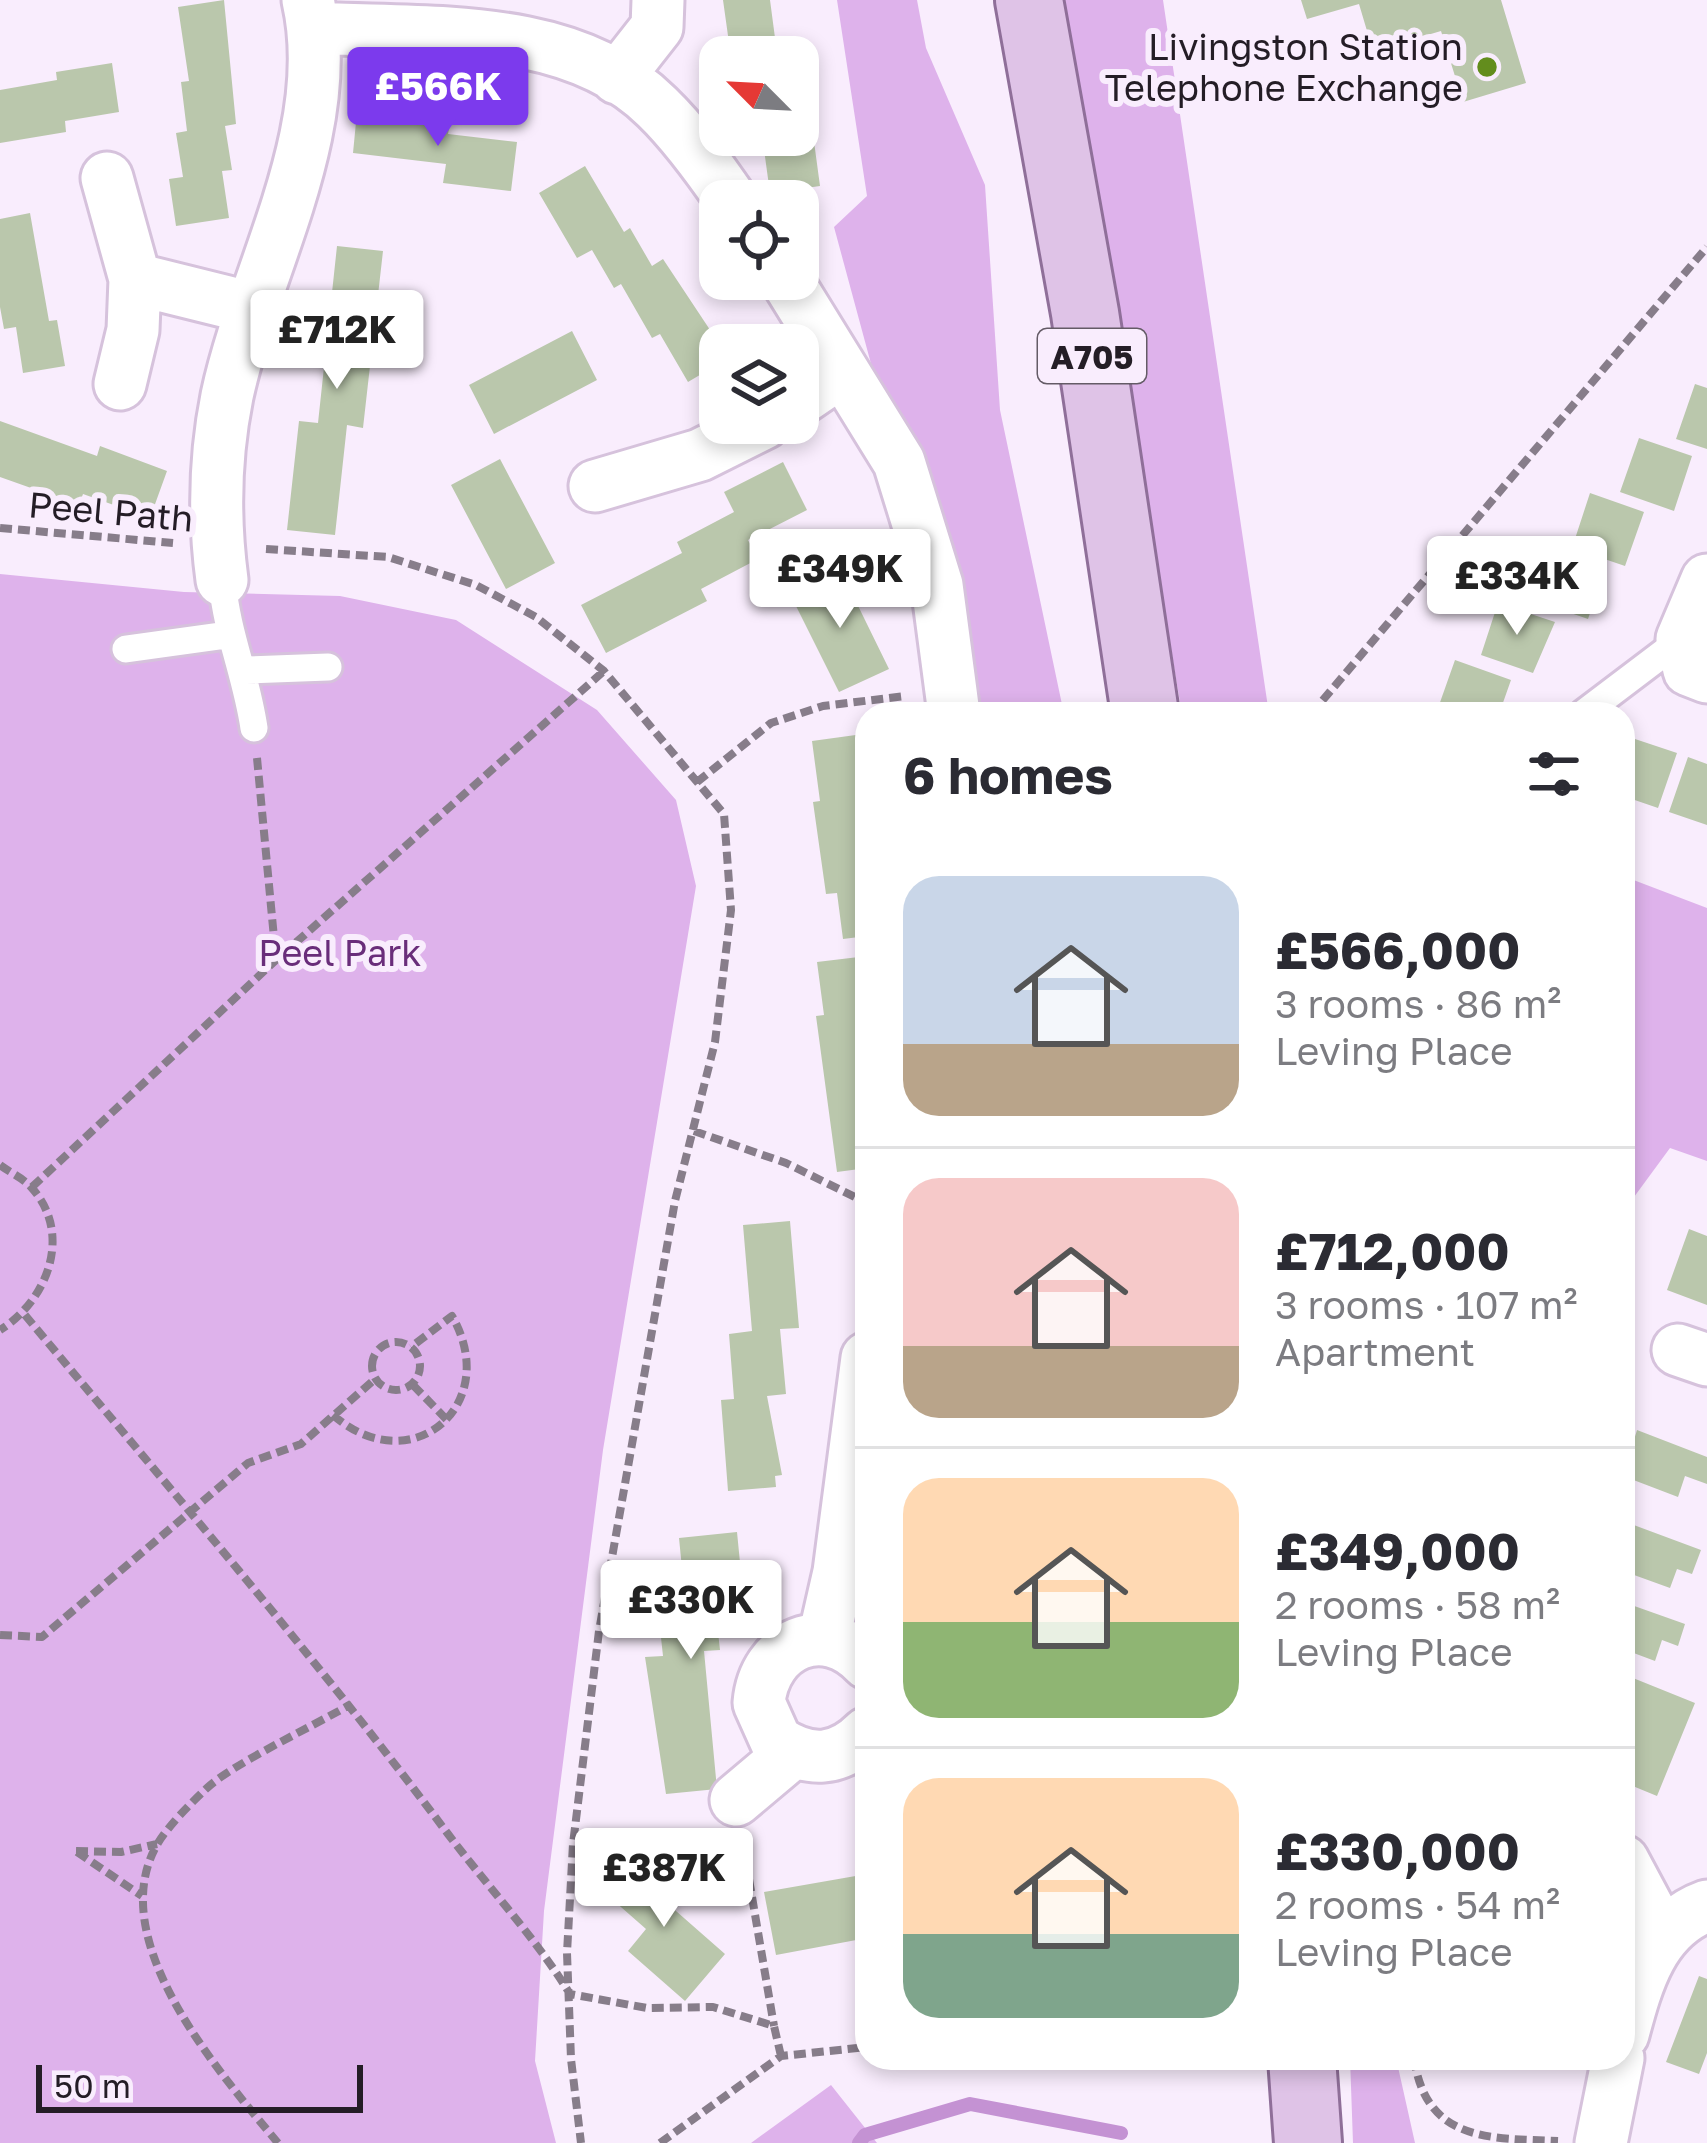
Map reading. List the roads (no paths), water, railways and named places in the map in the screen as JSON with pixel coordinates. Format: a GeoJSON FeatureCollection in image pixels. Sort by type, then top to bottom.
{"type":"FeatureCollection","features":[{"type":"Feature","properties":{"kind":"main road","name":"A705"},"geometry":{"type":"LineString","coordinates":[[1029,0],[1085,313],[1142,702]]}},
{"type":"Feature","properties":{"kind":"main road"},"geometry":{"type":"LineString","coordinates":[[1303,2070],[1308,2143]]}},
{"type":"Feature","properties":{"kind":"street"},"geometry":{"type":"LineString","coordinates":[[617,78],[657,27],[658,0]]}},
{"type":"Feature","properties":{"kind":"street"},"geometry":{"type":"LineString","coordinates":[[220,564],[216,490],[227,398],[309,110],[311,14],[547,46],[617,78],[656,105],[715,180]]}},
{"type":"Feature","properties":{"kind":"street"},"geometry":{"type":"LineString","coordinates":[[107,178],[135,279],[133,329],[120,384]]}},
{"type":"Feature","properties":{"kind":"street"},"geometry":{"type":"LineString","coordinates":[[135,279],[252,308]]}},
{"type":"Feature","properties":{"kind":"street"},"geometry":{"type":"LineString","coordinates":[[799,300],[899,463],[937,585],[952,702]]}},
{"type":"Feature","properties":{"kind":"street"},"geometry":{"type":"LineString","coordinates":[[819,386],[842,370]]}},
{"type":"Feature","properties":{"kind":"street"},"geometry":{"type":"LineString","coordinates":[[595,486],[722,444]]}},
{"type":"Feature","properties":{"kind":"street"},"geometry":{"type":"LineString","coordinates":[[1694,658],[1707,580]]}},
{"type":"Feature","properties":{"kind":"street"},"geometry":{"type":"LineString","coordinates":[[855,1450],[839,1572],[845,1651],[784,1649],[760,1683],[764,1723],[793,1752],[832,1756],[855,1742]]}},
{"type":"Feature","properties":{"kind":"street"},"geometry":{"type":"LineString","coordinates":[[736,1800],[793,1752]]}},
{"type":"Feature","properties":{"kind":"street"},"geometry":{"type":"LineString","coordinates":[[1635,1884],[1663,1934]]}},
{"type":"Feature","properties":{"kind":"street"},"geometry":{"type":"LineString","coordinates":[[1635,1989],[1663,1934],[1707,1906]]}},
{"type":"Feature","properties":{"kind":"street"},"geometry":{"type":"LineString","coordinates":[[1601,2143],[1616,2070]]}},
{"type":"Feature","properties":{"kind":"lane"},"geometry":{"type":"LineString","coordinates":[[220,564],[227,635],[246,670],[254,728]]}},
{"type":"Feature","properties":{"kind":"lane"},"geometry":{"type":"LineString","coordinates":[[126,649],[227,635]]}},
{"type":"Feature","properties":{"kind":"lane"},"geometry":{"type":"LineString","coordinates":[[1607,702],[1694,658]]}},
{"type":"Feature","properties":{"kind":"lane"},"geometry":{"type":"LineString","coordinates":[[246,670],[328,667]]}},
{"type":"Feature","properties":{"kind":"waterway"},"geometry":{"type":"LineString","coordinates":[[859,2143],[865,2135],[970,2104],[1121,2133]]}},
{"type":"Feature","properties":{"kind":"place","name":"Livingston Station Telephone Exchange"},"geometry":{"type":"Point","coordinates":[1487,67]}},
{"type":"Feature","properties":{"kind":"park label","name":"Peel Park"},"geometry":{"type":"Point","coordinates":[340,952]}}]}
